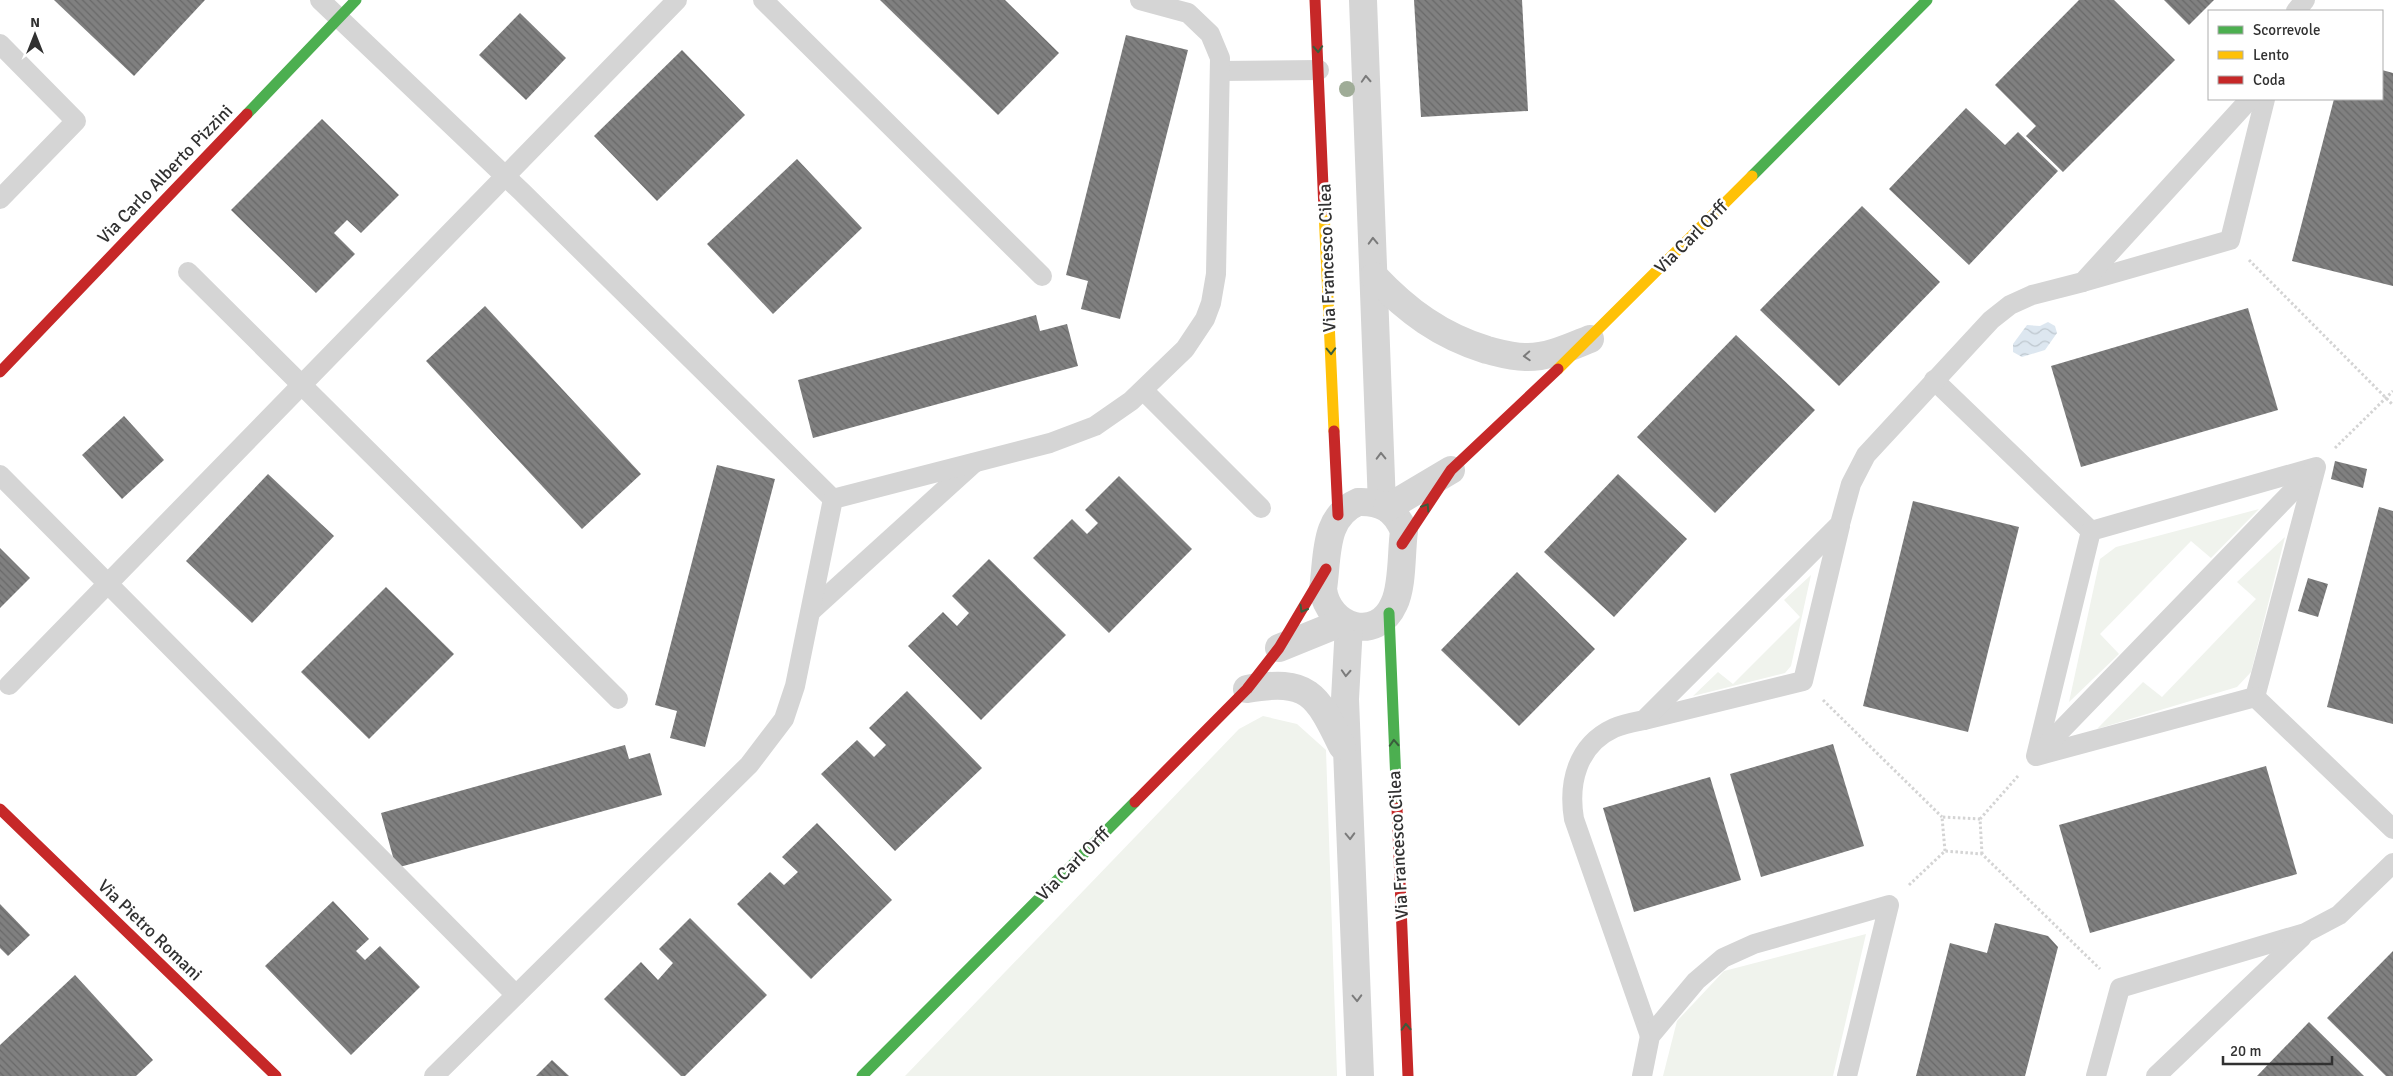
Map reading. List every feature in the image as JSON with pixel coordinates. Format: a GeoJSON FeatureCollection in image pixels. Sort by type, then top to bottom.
{"type":"FeatureCollection","features":[{"type":"Feature","properties":{"kind":"street","name":"Via Carlo Alberto Pizzini"},"geometry":{"type":"LineString","coordinates":[[0,372],[356,0]]}},
{"type":"Feature","properties":{"kind":"street","name":"Via Francesco Cilea"},"geometry":{"type":"LineString","coordinates":[[1315,0],[1338,515],[1332,526],[1323,589],[1324,600],[1328,608],[1346,623]]}},
{"type":"Feature","properties":{"kind":"street"},"geometry":{"type":"LineString","coordinates":[[1338,515],[1347,507],[1358,502],[1370,502],[1384,506],[1363,0]]}},
{"type":"Feature","properties":{"kind":"street","name":"Via Carl Orff"},"geometry":{"type":"LineString","coordinates":[[1402,544],[1451,470],[1590,339],[1927,0]]}},
{"type":"Feature","properties":{"kind":"street"},"geometry":{"type":"LineString","coordinates":[[1374,276],[1399,302],[1426,323],[1462,342],[1492,351],[1525,357],[1556,352],[1590,339]]}},
{"type":"Feature","properties":{"kind":"street","name":"Via Carl Orff"},"geometry":{"type":"LineString","coordinates":[[1384,506],[1451,470]]}},
{"type":"Feature","properties":{"kind":"street","name":"Via Francesco Cilea"},"geometry":{"type":"LineString","coordinates":[[1384,506],[1400,520],[1404,531],[1397,595],[1389,613],[1408,1076]]}},
{"type":"Feature","properties":{"kind":"street","name":"Via Carl Orff"},"geometry":{"type":"LineString","coordinates":[[862,1076],[1247,689],[1279,648],[1326,569]]}},
{"type":"Feature","properties":{"kind":"street"},"geometry":{"type":"LineString","coordinates":[[1360,1076],[1345,698],[1346,623],[1363,627],[1372,625],[1389,613]]}},
{"type":"Feature","properties":{"kind":"street","name":"Via Carl Orff"},"geometry":{"type":"LineString","coordinates":[[1279,648],[1346,623]]}},
{"type":"Feature","properties":{"kind":"street"},"geometry":{"type":"LineString","coordinates":[[1247,689],[1285,685],[1298,688],[1310,694],[1324,708],[1347,757]]}},
{"type":"Feature","properties":{"kind":"street","name":"Via Pietro Romani"},"geometry":{"type":"LineString","coordinates":[[0,809],[276,1076]]}},
{"type":"Feature","properties":{"kind":"lane"},"geometry":{"type":"LineString","coordinates":[[320,0],[505,176],[833,498]]}},
{"type":"Feature","properties":{"kind":"lane"},"geometry":{"type":"LineString","coordinates":[[9,685],[677,0]]}},
{"type":"Feature","properties":{"kind":"lane"},"geometry":{"type":"LineString","coordinates":[[763,0],[1042,276]]}},
{"type":"Feature","properties":{"kind":"lane"},"geometry":{"type":"LineString","coordinates":[[833,498],[1074,435],[1114,414],[1143,390],[1185,349],[1196,335],[1211,303],[1216,274],[1220,58],[1216,44],[1188,13],[1140,0]]}},
{"type":"Feature","properties":{"kind":"lane"},"geometry":{"type":"LineString","coordinates":[[2297,10],[2305,0]]}},
{"type":"Feature","properties":{"kind":"lane"},"geometry":{"type":"LineString","coordinates":[[0,44],[76,121],[0,199]]}},
{"type":"Feature","properties":{"kind":"lane"},"geometry":{"type":"LineString","coordinates":[[1220,71],[1318,70]]}},
{"type":"Feature","properties":{"kind":"lane"},"geometry":{"type":"LineString","coordinates":[[2083,282],[2249,100]]}},
{"type":"Feature","properties":{"kind":"lane"},"geometry":{"type":"LineString","coordinates":[[1650,1036],[1578,835],[1571,806],[1574,774],[1591,744],[1615,727],[1802,680],[1851,484],[1860,464],[1882,436],[1991,320],[2010,304],[2032,295],[2230,240],[2265,100]]}},
{"type":"Feature","properties":{"kind":"lane"},"geometry":{"type":"LineString","coordinates":[[188,272],[618,699]]}},
{"type":"Feature","properties":{"kind":"lane"},"geometry":{"type":"LineString","coordinates":[[1934,380],[2091,531]]}},
{"type":"Feature","properties":{"kind":"lane"},"geometry":{"type":"LineString","coordinates":[[1143,390],[1260,508]]}},
{"type":"Feature","properties":{"kind":"lane"},"geometry":{"type":"LineString","coordinates":[[811,612],[975,462]]}},
{"type":"Feature","properties":{"kind":"lane"},"geometry":{"type":"LineString","coordinates":[[2091,531],[2316,467]]}},
{"type":"Feature","properties":{"kind":"lane"},"geometry":{"type":"LineString","coordinates":[[2255,697],[2316,467]]}},
{"type":"Feature","properties":{"kind":"lane"},"geometry":{"type":"LineString","coordinates":[[2036,756],[2316,467]]}},
{"type":"Feature","properties":{"kind":"lane"},"geometry":{"type":"LineString","coordinates":[[0,475],[516,995]]}},
{"type":"Feature","properties":{"kind":"lane"},"geometry":{"type":"LineString","coordinates":[[434,1076],[761,752],[784,719],[790,703],[811,612],[833,498]]}},
{"type":"Feature","properties":{"kind":"lane"},"geometry":{"type":"LineString","coordinates":[[1644,720],[1840,524]]}},
{"type":"Feature","properties":{"kind":"lane"},"geometry":{"type":"LineString","coordinates":[[2036,756],[2091,531]]}},
{"type":"Feature","properties":{"kind":"lane"},"geometry":{"type":"LineString","coordinates":[[2036,756],[2255,697]]}},
{"type":"Feature","properties":{"kind":"lane"},"geometry":{"type":"LineString","coordinates":[[2255,697],[2393,829]]}},
{"type":"Feature","properties":{"kind":"lane"},"geometry":{"type":"LineString","coordinates":[[2096,1076],[2120,988],[2306,933],[2339,915],[2393,863]]}},
{"type":"Feature","properties":{"kind":"lane"},"geometry":{"type":"LineString","coordinates":[[1642,1076],[1650,1036],[1696,982],[1723,958],[1754,944],[1889,905],[1847,1076]]}},
{"type":"Feature","properties":{"kind":"lane"},"geometry":{"type":"LineString","coordinates":[[2156,1076],[2306,933]]}},
{"type":"Feature","properties":{"kind":"path"},"geometry":{"type":"LineString","coordinates":[[2230,240],[2393,405]]}},
{"type":"Feature","properties":{"kind":"path"},"geometry":{"type":"LineString","coordinates":[[2316,467],[2393,391]]}},
{"type":"Feature","properties":{"kind":"path"},"geometry":{"type":"LineString","coordinates":[[1802,680],[1942,817],[1945,851]]}},
{"type":"Feature","properties":{"kind":"path"},"geometry":{"type":"LineString","coordinates":[[1982,854],[1980,819],[2036,756]]}},
{"type":"Feature","properties":{"kind":"path"},"geometry":{"type":"LineString","coordinates":[[1942,817],[1980,819]]}},
{"type":"Feature","properties":{"kind":"path"},"geometry":{"type":"LineString","coordinates":[[1889,905],[1945,851],[1982,854],[2120,988]]}},
{"type":"Feature","properties":{"kind":"shaded area"},"geometry":{"type":"Polygon","coordinates":[[[2259,509],[2211,558],[2191,541],[2100,634],[2119,654],[2069,702],[2100,559],[2116,547],[2259,509]]]}},
{"type":"Feature","properties":{"kind":"shaded area"},"geometry":{"type":"Polygon","coordinates":[[[2285,537],[2251,672],[2237,687],[2097,729],[2143,682],[2162,697],[2256,599],[2237,582],[2285,537]]]}},
{"type":"Feature","properties":{"kind":"shaded area"},"geometry":{"type":"Polygon","coordinates":[[[1811,575],[1791,666],[1785,673],[1693,696],[1718,672],[1733,684],[1800,617],[1784,600],[1811,575]]]}},
{"type":"Feature","properties":{"kind":"shaded area"},"geometry":{"type":"Polygon","coordinates":[[[1263,716],[1297,724],[1326,750],[1337,1076],[905,1076],[1239,729],[1263,716]]]}},
{"type":"Feature","properties":{"kind":"shaded area"},"geometry":{"type":"Polygon","coordinates":[[[1866,934],[1833,1076],[1663,1076],[1677,1021],[1724,971],[1866,934]]]}},
{"type":"Feature","properties":{"kind":"water"},"geometry":{"type":"Polygon","coordinates":[[[2048,322],[2055,326],[2057,333],[2045,350],[2022,357],[2013,352],[2013,344],[2027,325],[2040,326],[2048,322]]]}},
{"type":"Feature","properties":{"kind":"building"},"geometry":{"type":"Polygon","coordinates":[[[54,0],[205,0],[134,76],[54,0]]]}},
{"type":"Feature","properties":{"kind":"building"},"geometry":{"type":"Polygon","coordinates":[[[880,0],[1005,0],[1059,53],[998,115],[880,0]]]}},
{"type":"Feature","properties":{"kind":"building"},"geometry":{"type":"Polygon","coordinates":[[[1414,0],[1522,0],[1528,111],[1421,117],[1414,0]]]}},
{"type":"Feature","properties":{"kind":"building"},"geometry":{"type":"Polygon","coordinates":[[[2079,0],[2114,0],[2175,60],[2063,172],[2026,136],[2036,126],[1995,85],[2079,0]]]}},
{"type":"Feature","properties":{"kind":"building"},"geometry":{"type":"Polygon","coordinates":[[[2164,0],[2214,0],[2189,25],[2164,0]]]}},
{"type":"Feature","properties":{"kind":"building"},"geometry":{"type":"Polygon","coordinates":[[[520,13],[566,58],[526,100],[479,55],[520,13]]]}},
{"type":"Feature","properties":{"kind":"building"},"geometry":{"type":"Polygon","coordinates":[[[1126,35],[1188,50],[1120,319],[1081,309],[1088,281],[1066,275],[1126,35]]]}},
{"type":"Feature","properties":{"kind":"building"},"geometry":{"type":"Polygon","coordinates":[[[682,50],[745,115],[657,201],[594,136],[682,50]]]}},
{"type":"Feature","properties":{"kind":"building"},"geometry":{"type":"Polygon","coordinates":[[[2383,70],[2393,73],[2393,286],[2292,261],[2334,100],[2383,100],[2383,70]]]}},
{"type":"Feature","properties":{"kind":"building"},"geometry":{"type":"Polygon","coordinates":[[[1966,108],[2005,145],[2018,132],[2058,171],[1969,265],[1889,189],[1966,108]]]}},
{"type":"Feature","properties":{"kind":"building"},"geometry":{"type":"Polygon","coordinates":[[[322,119],[399,195],[361,233],[347,220],[334,233],[355,254],[316,293],[231,210],[322,119]]]}},
{"type":"Feature","properties":{"kind":"building"},"geometry":{"type":"Polygon","coordinates":[[[797,159],[862,228],[773,314],[707,244],[797,159]]]}},
{"type":"Feature","properties":{"kind":"building"},"geometry":{"type":"Polygon","coordinates":[[[1862,206],[1940,282],[1839,386],[1760,310],[1862,206]]]}},
{"type":"Feature","properties":{"kind":"building"},"geometry":{"type":"Polygon","coordinates":[[[485,306],[641,474],[582,529],[426,361],[485,306]]]}},
{"type":"Feature","properties":{"kind":"building"},"geometry":{"type":"Polygon","coordinates":[[[2248,308],[2278,410],[2081,467],[2051,366],[2248,308]]]}},
{"type":"Feature","properties":{"kind":"building"},"geometry":{"type":"Polygon","coordinates":[[[1036,315],[1040,331],[1067,324],[1078,366],[813,438],[798,380],[1036,315]]]}},
{"type":"Feature","properties":{"kind":"building"},"geometry":{"type":"Polygon","coordinates":[[[1736,335],[1815,410],[1715,513],[1637,437],[1736,335]]]}},
{"type":"Feature","properties":{"kind":"building"},"geometry":{"type":"Polygon","coordinates":[[[124,416],[164,460],[122,499],[82,455],[124,416]]]}},
{"type":"Feature","properties":{"kind":"building"},"geometry":{"type":"Polygon","coordinates":[[[2335,461],[2367,469],[2363,488],[2331,479],[2335,461]]]}},
{"type":"Feature","properties":{"kind":"building"},"geometry":{"type":"Polygon","coordinates":[[[717,465],[775,479],[705,747],[670,738],[677,711],[655,705],[717,465]]]}},
{"type":"Feature","properties":{"kind":"building"},"geometry":{"type":"Polygon","coordinates":[[[268,474],[334,536],[252,623],[186,561],[268,474]]]}},
{"type":"Feature","properties":{"kind":"building"},"geometry":{"type":"Polygon","coordinates":[[[1618,474],[1687,539],[1614,617],[1544,552],[1618,474]]]}},
{"type":"Feature","properties":{"kind":"building"},"geometry":{"type":"Polygon","coordinates":[[[1119,476],[1192,549],[1109,633],[1033,558],[1072,519],[1087,534],[1098,523],[1085,510],[1119,476]]]}},
{"type":"Feature","properties":{"kind":"building"},"geometry":{"type":"Polygon","coordinates":[[[1913,501],[2019,527],[1968,732],[1863,706],[1913,501]]]}},
{"type":"Feature","properties":{"kind":"building"},"geometry":{"type":"Polygon","coordinates":[[[2379,507],[2393,511],[2393,724],[2327,707],[2379,507]]]}},
{"type":"Feature","properties":{"kind":"building"},"geometry":{"type":"Polygon","coordinates":[[[0,548],[30,578],[0,608],[0,548]]]}},
{"type":"Feature","properties":{"kind":"building"},"geometry":{"type":"Polygon","coordinates":[[[989,559],[1066,635],[981,720],[908,646],[943,612],[957,626],[969,613],[952,596],[989,559]]]}},
{"type":"Feature","properties":{"kind":"building"},"geometry":{"type":"Polygon","coordinates":[[[1517,572],[1595,649],[1519,726],[1441,650],[1517,572]]]}},
{"type":"Feature","properties":{"kind":"building"},"geometry":{"type":"Polygon","coordinates":[[[2308,578],[2328,584],[2318,617],[2298,611],[2308,578]]]}},
{"type":"Feature","properties":{"kind":"building"},"geometry":{"type":"Polygon","coordinates":[[[386,587],[454,654],[369,739],[301,672],[386,587]]]}},
{"type":"Feature","properties":{"kind":"building"},"geometry":{"type":"Polygon","coordinates":[[[907,691],[982,768],[895,851],[821,774],[857,740],[874,757],[886,745],[869,728],[907,691]]]}},
{"type":"Feature","properties":{"kind":"building"},"geometry":{"type":"Polygon","coordinates":[[[1833,744],[1864,846],[1761,877],[1730,774],[1833,744]]]}},
{"type":"Feature","properties":{"kind":"building"},"geometry":{"type":"Polygon","coordinates":[[[625,745],[629,759],[650,753],[662,795],[396,868],[381,813],[625,745]]]}},
{"type":"Feature","properties":{"kind":"building"},"geometry":{"type":"Polygon","coordinates":[[[2266,766],[2297,874],[2090,933],[2059,825],[2266,766]]]}},
{"type":"Feature","properties":{"kind":"building"},"geometry":{"type":"Polygon","coordinates":[[[1710,777],[1741,880],[1634,912],[1603,808],[1710,777]]]}},
{"type":"Feature","properties":{"kind":"building"},"geometry":{"type":"Polygon","coordinates":[[[817,823],[892,900],[811,979],[737,904],[770,872],[784,885],[798,872],[782,857],[817,823]]]}},
{"type":"Feature","properties":{"kind":"building"},"geometry":{"type":"Polygon","coordinates":[[[333,901],[369,939],[356,951],[365,960],[380,946],[420,987],[351,1055],[265,966],[333,901]]]}},
{"type":"Feature","properties":{"kind":"building"},"geometry":{"type":"Polygon","coordinates":[[[0,904],[30,935],[8,956],[0,948],[0,904]]]}},
{"type":"Feature","properties":{"kind":"building"},"geometry":{"type":"Polygon","coordinates":[[[690,918],[767,995],[685,1076],[681,1076],[604,999],[641,962],[658,980],[673,963],[659,949],[690,918]]]}},
{"type":"Feature","properties":{"kind":"building"},"geometry":{"type":"Polygon","coordinates":[[[1995,923],[2048,936],[2058,947],[2025,1076],[1916,1076],[1950,943],[1987,953],[1995,923]]]}},
{"type":"Feature","properties":{"kind":"building"},"geometry":{"type":"Polygon","coordinates":[[[2393,951],[2393,1076],[2386,1076],[2327,1018],[2393,951]]]}},
{"type":"Feature","properties":{"kind":"building"},"geometry":{"type":"Polygon","coordinates":[[[75,975],[153,1060],[136,1076],[0,1076],[0,1045],[75,975]]]}},
{"type":"Feature","properties":{"kind":"building"},"geometry":{"type":"Polygon","coordinates":[[[2309,1022],[2364,1076],[2257,1076],[2309,1022]]]}},
{"type":"Feature","properties":{"kind":"building"},"geometry":{"type":"Polygon","coordinates":[[[552,1060],[569,1076],[536,1076],[552,1060]]]}},
{"type":"Feature","properties":{"kind":"traffic: fast"},"geometry":{"type":"LineString","coordinates":[[247,114],[356,0]]}},
{"type":"Feature","properties":{"kind":"traffic: fast"},"geometry":{"type":"LineString","coordinates":[[1752,176],[1927,0]]}},
{"type":"Feature","properties":{"kind":"traffic: fast"},"geometry":{"type":"LineString","coordinates":[[1389,613],[1397,808]]}},
{"type":"Feature","properties":{"kind":"traffic: fast"},"geometry":{"type":"LineString","coordinates":[[862,1076],[1135,802]]}},
{"type":"Feature","properties":{"kind":"traffic: slow"},"geometry":{"type":"LineString","coordinates":[[1558,369],[1752,176]]}},
{"type":"Feature","properties":{"kind":"traffic: slow"},"geometry":{"type":"LineString","coordinates":[[1324,210],[1334,431]]}},
{"type":"Feature","properties":{"kind":"traffic: jam"},"geometry":{"type":"LineString","coordinates":[[1315,0],[1324,210]]}},
{"type":"Feature","properties":{"kind":"traffic: jam"},"geometry":{"type":"LineString","coordinates":[[0,372],[247,114]]}},
{"type":"Feature","properties":{"kind":"traffic: jam"},"geometry":{"type":"LineString","coordinates":[[1402,544],[1451,470],[1558,369]]}},
{"type":"Feature","properties":{"kind":"traffic: jam"},"geometry":{"type":"LineString","coordinates":[[1334,431],[1338,515]]}},
{"type":"Feature","properties":{"kind":"traffic: jam"},"geometry":{"type":"LineString","coordinates":[[1135,802],[1247,689],[1279,648],[1326,569]]}},
{"type":"Feature","properties":{"kind":"traffic: jam"},"geometry":{"type":"LineString","coordinates":[[1397,808],[1408,1076]]}},
{"type":"Feature","properties":{"kind":"traffic: jam"},"geometry":{"type":"LineString","coordinates":[[0,809],[276,1076]]}}]}
